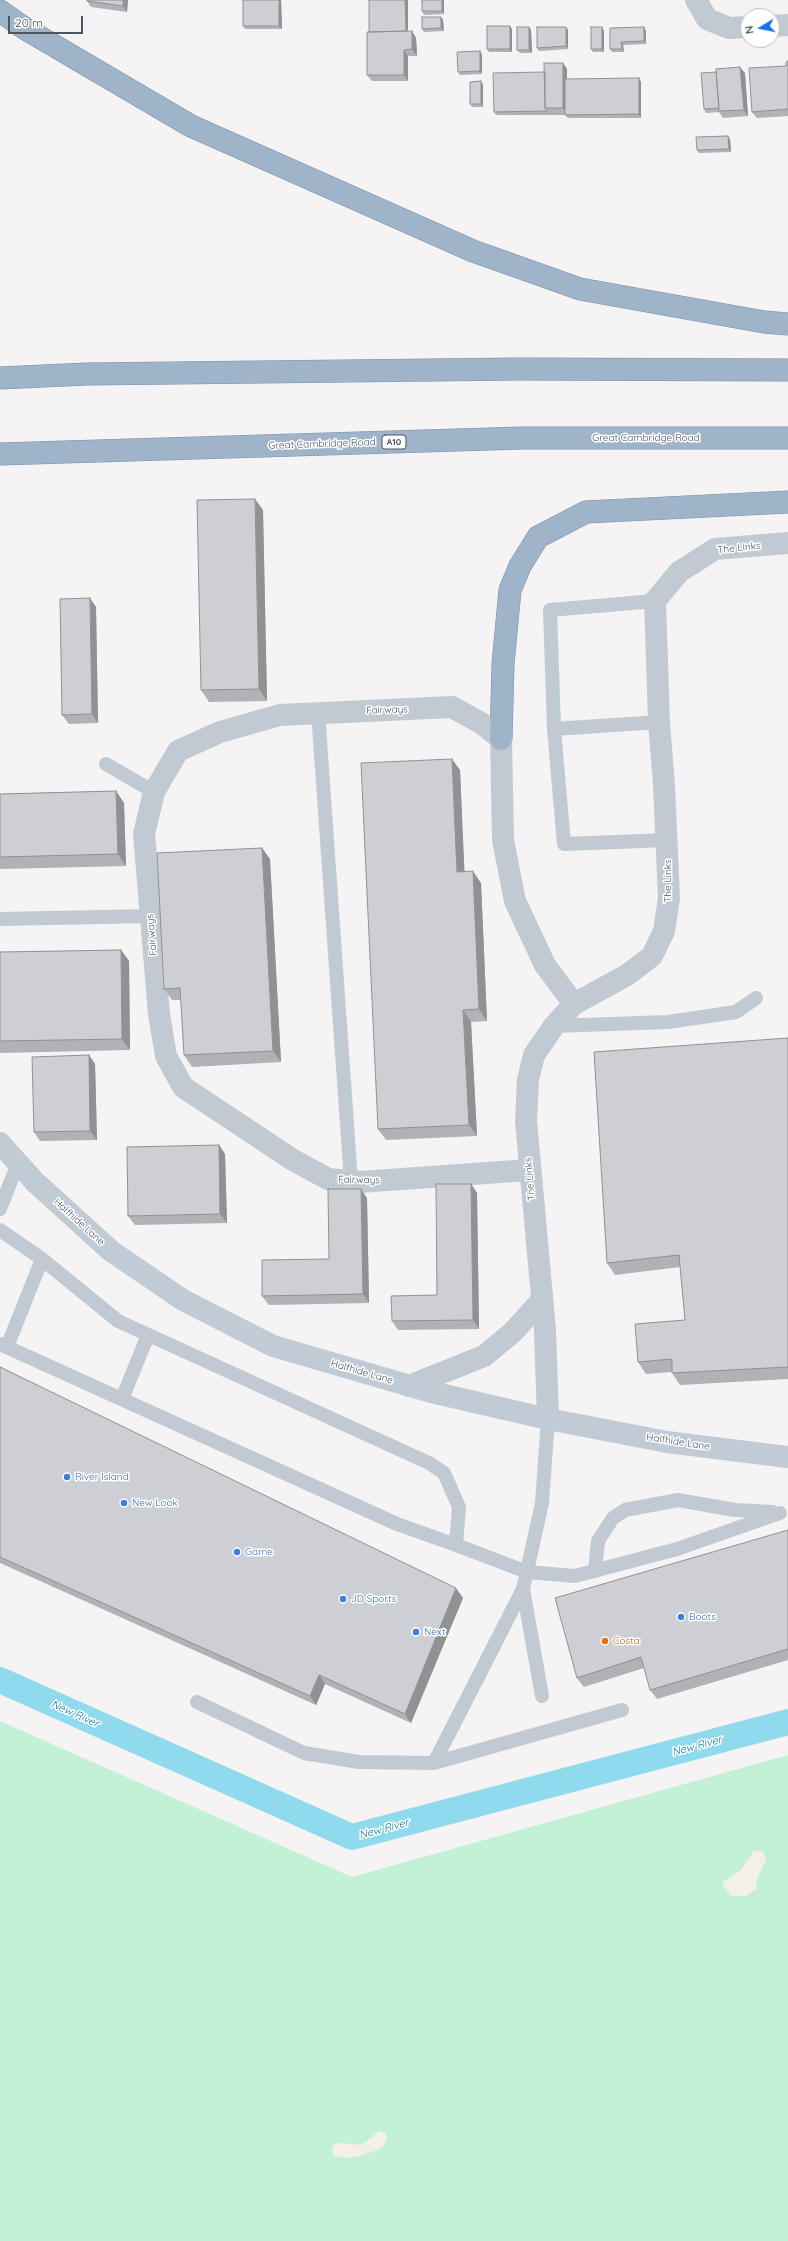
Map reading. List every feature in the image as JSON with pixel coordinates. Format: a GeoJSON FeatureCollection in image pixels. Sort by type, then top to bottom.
{"type":"FeatureCollection","features":[{"type":"Feature","properties":{"kind":"highway"},"geometry":{"type":"LineString","coordinates":[[0,11],[24,28],[191,126],[473,251],[580,289],[764,322],[788,324]]}},
{"type":"Feature","properties":{"kind":"highway"},"geometry":{"type":"LineString","coordinates":[[0,378],[87,374],[519,369],[788,370]]}},
{"type":"Feature","properties":{"kind":"highway","name":"Great Cambridge Road"},"geometry":{"type":"LineString","coordinates":[[0,454],[522,438],[788,438]]}},
{"type":"Feature","properties":{"kind":"highway"},"geometry":{"type":"LineString","coordinates":[[500,739],[502,664],[510,590],[520,566],[538,537],[586,512],[788,502]]}},
{"type":"Feature","properties":{"kind":"main road","name":"Halfhide Lane"},"geometry":{"type":"LineString","coordinates":[[0,1143],[35,1182],[111,1251],[183,1300],[273,1346],[409,1386],[548,1419],[667,1442],[788,1457]]}},
{"type":"Feature","properties":{"kind":"street"},"geometry":{"type":"LineString","coordinates":[[696,0],[707,19],[729,28],[740,27]]}},
{"type":"Feature","properties":{"kind":"street","name":"The Links"},"geometry":{"type":"LineString","coordinates":[[548,1419],[542,1300],[529,1170],[526,1122],[528,1080],[534,1055],[554,1026],[574,1004],[627,975],[652,956],[664,931],[669,898],[667,840],[659,722],[655,601],[679,572],[714,549],[788,544]]}},
{"type":"Feature","properties":{"kind":"street","name":"Fairways"},"geometry":{"type":"LineString","coordinates":[[500,739],[481,722],[452,707],[318,712],[280,715],[220,732],[178,751],[154,792],[144,834],[159,1014],[166,1056],[183,1088],[293,1160],[328,1179],[351,1181],[529,1170]]}},
{"type":"Feature","properties":{"kind":"street"},"geometry":{"type":"LineString","coordinates":[[500,739],[503,840],[515,901],[545,966],[574,1004]]}},
{"type":"Feature","properties":{"kind":"street"},"geometry":{"type":"LineString","coordinates":[[409,1386],[484,1356],[514,1332],[542,1300]]}},
{"type":"Feature","properties":{"kind":"lane"},"geometry":{"type":"LineString","coordinates":[[655,601],[550,610],[554,729],[564,844],[667,840]]}},
{"type":"Feature","properties":{"kind":"lane"},"geometry":{"type":"LineString","coordinates":[[318,712],[351,1181]]}},
{"type":"Feature","properties":{"kind":"lane"},"geometry":{"type":"LineString","coordinates":[[554,729],[659,722]]}},
{"type":"Feature","properties":{"kind":"lane"},"geometry":{"type":"LineString","coordinates":[[106,764],[154,792]]}},
{"type":"Feature","properties":{"kind":"lane"},"geometry":{"type":"LineString","coordinates":[[0,919],[151,916]]}},
{"type":"Feature","properties":{"kind":"lane"},"geometry":{"type":"LineString","coordinates":[[554,1026],[668,1022],[736,1012],[756,998]]}},
{"type":"Feature","properties":{"kind":"lane"},"geometry":{"type":"LineString","coordinates":[[0,1209],[18,1163]]}},
{"type":"Feature","properties":{"kind":"lane"},"geometry":{"type":"LineString","coordinates":[[0,1230],[42,1259],[118,1321],[429,1463],[444,1473],[459,1507],[456,1545]]}},
{"type":"Feature","properties":{"kind":"lane"},"geometry":{"type":"LineString","coordinates":[[42,1259],[3,1345],[397,1524],[527,1572],[575,1576],[676,1550],[784,1512]]}},
{"type":"Feature","properties":{"kind":"lane"},"geometry":{"type":"LineString","coordinates":[[122,1399],[148,1335]]}},
{"type":"Feature","properties":{"kind":"lane"},"geometry":{"type":"LineString","coordinates":[[434,1763],[523,1589],[542,1503],[548,1419]]}},
{"type":"Feature","properties":{"kind":"lane"},"geometry":{"type":"LineString","coordinates":[[595,1571],[598,1542],[613,1518],[625,1510],[678,1500],[735,1510],[784,1512]]}},
{"type":"Feature","properties":{"kind":"lane"},"geometry":{"type":"LineString","coordinates":[[523,1589],[542,1696]]}},
{"type":"Feature","properties":{"kind":"lane"},"geometry":{"type":"LineString","coordinates":[[197,1702],[304,1753],[359,1762],[434,1763],[622,1710]]}},
{"type":"Feature","properties":{"kind":"green space"},"geometry":{"type":"Polygon","coordinates":[[[0,1721],[352,1877],[788,1755],[788,2241],[0,2241],[0,1721]]]}},
{"type":"Feature","properties":{"kind":"sand"},"geometry":{"type":"Polygon","coordinates":[[[754,1851],[763,1851],[766,1859],[757,1879],[756,1889],[746,1896],[732,1896],[723,1887],[723,1882],[740,1871],[754,1851]]]}},
{"type":"Feature","properties":{"kind":"sand"},"geometry":{"type":"Polygon","coordinates":[[[379,2131],[385,2132],[387,2138],[384,2145],[377,2150],[360,2156],[346,2158],[335,2156],[332,2152],[333,2145],[340,2143],[362,2145],[379,2131]]]}},
{"type":"Feature","properties":{"kind":"building"},"geometry":{"type":"Polygon","coordinates":[[[123,0],[123,6],[87,1],[123,0]]]}},
{"type":"Feature","properties":{"kind":"building"},"geometry":{"type":"Polygon","coordinates":[[[243,0],[279,0],[279,26],[243,26],[243,0]]]}},
{"type":"Feature","properties":{"kind":"building"},"geometry":{"type":"Polygon","coordinates":[[[369,0],[405,0],[406,31],[369,32],[369,0]]]}},
{"type":"Feature","properties":{"kind":"building"},"geometry":{"type":"Polygon","coordinates":[[[422,0],[442,0],[442,11],[422,11],[422,0]]]}},
{"type":"Feature","properties":{"kind":"building"},"geometry":{"type":"Polygon","coordinates":[[[422,17],[441,17],[441,28],[422,29],[422,17]]]}},
{"type":"Feature","properties":{"kind":"building"},"geometry":{"type":"Polygon","coordinates":[[[487,26],[510,26],[510,49],[487,49],[487,26]]]}},
{"type":"Feature","properties":{"kind":"building"},"geometry":{"type":"Polygon","coordinates":[[[517,27],[529,27],[529,50],[517,50],[517,27]]]}},
{"type":"Feature","properties":{"kind":"building"},"geometry":{"type":"Polygon","coordinates":[[[537,27],[566,27],[566,46],[537,48],[537,27]]]}},
{"type":"Feature","properties":{"kind":"building"},"geometry":{"type":"Polygon","coordinates":[[[591,27],[602,27],[602,49],[591,49],[591,27]]]}},
{"type":"Feature","properties":{"kind":"building"},"geometry":{"type":"Polygon","coordinates":[[[644,27],[644,41],[621,42],[622,49],[610,49],[610,28],[644,27]]]}},
{"type":"Feature","properties":{"kind":"building"},"geometry":{"type":"Polygon","coordinates":[[[412,31],[412,49],[404,50],[404,75],[367,75],[367,32],[412,31]]]}},
{"type":"Feature","properties":{"kind":"building"},"geometry":{"type":"Polygon","coordinates":[[[480,51],[480,71],[458,72],[457,52],[480,51]]]}},
{"type":"Feature","properties":{"kind":"building"},"geometry":{"type":"Polygon","coordinates":[[[788,61],[788,109],[752,112],[749,68],[786,66],[786,62],[788,61]]]}},
{"type":"Feature","properties":{"kind":"building"},"geometry":{"type":"Polygon","coordinates":[[[544,63],[563,63],[563,108],[545,108],[544,63]]]}},
{"type":"Feature","properties":{"kind":"building"},"geometry":{"type":"Polygon","coordinates":[[[740,67],[744,110],[719,111],[716,69],[740,67]]]}},
{"type":"Feature","properties":{"kind":"building"},"geometry":{"type":"Polygon","coordinates":[[[545,72],[545,108],[547,111],[494,112],[493,73],[545,72]]]}},
{"type":"Feature","properties":{"kind":"building"},"geometry":{"type":"Polygon","coordinates":[[[716,72],[719,108],[704,109],[701,73],[716,72]]]}},
{"type":"Feature","properties":{"kind":"building"},"geometry":{"type":"Polygon","coordinates":[[[639,78],[639,114],[565,115],[565,79],[639,78]]]}},
{"type":"Feature","properties":{"kind":"building"},"geometry":{"type":"Polygon","coordinates":[[[481,81],[481,104],[470,104],[470,82],[481,81]]]}},
{"type":"Feature","properties":{"kind":"building"},"geometry":{"type":"Polygon","coordinates":[[[728,136],[729,149],[697,150],[696,137],[728,136]]]}},
{"type":"Feature","properties":{"kind":"building"},"geometry":{"type":"Polygon","coordinates":[[[255,499],[259,689],[201,690],[197,500],[255,499]]]}},
{"type":"Feature","properties":{"kind":"building"},"geometry":{"type":"Polygon","coordinates":[[[90,598],[92,714],[62,715],[60,599],[90,598]]]}},
{"type":"Feature","properties":{"kind":"building"},"geometry":{"type":"Polygon","coordinates":[[[452,759],[457,872],[473,871],[479,1009],[463,1010],[469,1125],[378,1129],[361,763],[452,759]]]}},
{"type":"Feature","properties":{"kind":"building"},"geometry":{"type":"Polygon","coordinates":[[[116,791],[118,854],[0,857],[0,794],[116,791]]]}},
{"type":"Feature","properties":{"kind":"building"},"geometry":{"type":"Polygon","coordinates":[[[262,848],[273,1051],[184,1055],[180,988],[164,989],[157,853],[262,848]]]}},
{"type":"Feature","properties":{"kind":"building"},"geometry":{"type":"Polygon","coordinates":[[[121,950],[122,1039],[0,1041],[0,952],[121,950]]]}},
{"type":"Feature","properties":{"kind":"building"},"geometry":{"type":"Polygon","coordinates":[[[788,1038],[788,1367],[672,1373],[672,1359],[638,1362],[635,1324],[685,1320],[679,1255],[607,1263],[594,1052],[788,1038]]]}},
{"type":"Feature","properties":{"kind":"building"},"geometry":{"type":"Polygon","coordinates":[[[89,1055],[90,1131],[34,1132],[32,1057],[89,1055]]]}},
{"type":"Feature","properties":{"kind":"building"},"geometry":{"type":"Polygon","coordinates":[[[219,1145],[220,1214],[128,1216],[127,1147],[219,1145]]]}},
{"type":"Feature","properties":{"kind":"building"},"geometry":{"type":"Polygon","coordinates":[[[436,1184],[471,1184],[473,1320],[392,1321],[391,1296],[437,1295],[436,1184]]]}},
{"type":"Feature","properties":{"kind":"building"},"geometry":{"type":"Polygon","coordinates":[[[328,1189],[361,1189],[363,1294],[262,1296],[262,1260],[329,1259],[328,1189]]]}},
{"type":"Feature","properties":{"kind":"building"},"geometry":{"type":"Polygon","coordinates":[[[0,1367],[456,1588],[405,1714],[319,1675],[310,1696],[0,1557],[0,1367]]]}},
{"type":"Feature","properties":{"kind":"building"},"geometry":{"type":"Polygon","coordinates":[[[788,1530],[788,1649],[650,1690],[641,1657],[577,1678],[555,1598],[788,1530]]]}},
{"type":"Feature","properties":{"kind":"waterway","name":"New River"},"geometry":{"type":"LineString","coordinates":[[0,1680],[352,1837],[788,1722]]}},
{"type":"Feature","properties":{"kind":"place","name":"River Island"},"geometry":{"type":"Point","coordinates":[67,1477]}},
{"type":"Feature","properties":{"kind":"place","name":"New Look"},"geometry":{"type":"Point","coordinates":[124,1503]}},
{"type":"Feature","properties":{"kind":"place","name":"Game"},"geometry":{"type":"Point","coordinates":[237,1552]}},
{"type":"Feature","properties":{"kind":"place","name":"JD Sports"},"geometry":{"type":"Point","coordinates":[343,1599]}},
{"type":"Feature","properties":{"kind":"place","name":"Boots"},"geometry":{"type":"Point","coordinates":[681,1617]}},
{"type":"Feature","properties":{"kind":"place","name":"Next"},"geometry":{"type":"Point","coordinates":[416,1632]}},
{"type":"Feature","properties":{"kind":"place","name":"Costa"},"geometry":{"type":"Point","coordinates":[605,1641]}}]}
